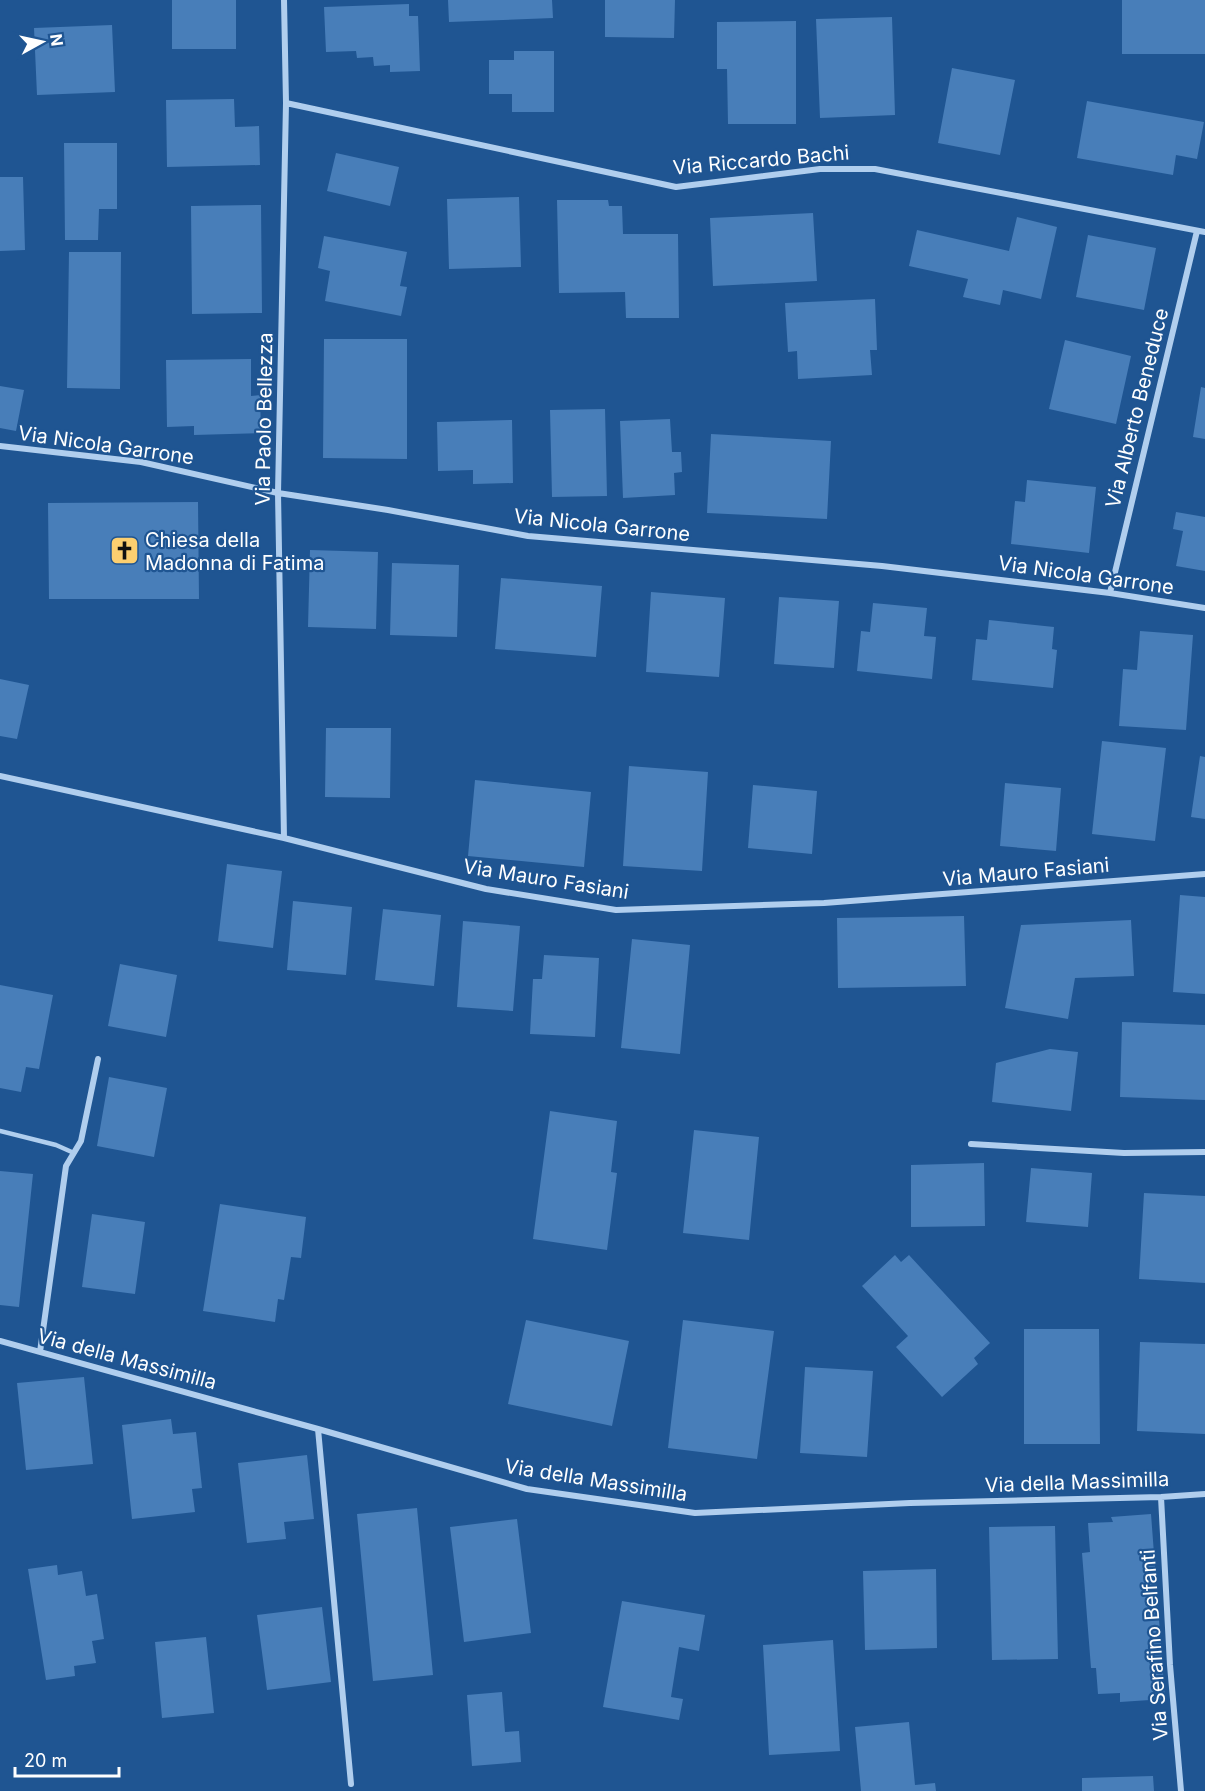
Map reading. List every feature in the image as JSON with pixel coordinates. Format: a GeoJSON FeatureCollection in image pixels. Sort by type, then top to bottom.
{"type":"FeatureCollection","features":[{"type":"Feature","properties":{"kind":"street","name":"Via Paolo Bellezza"},"geometry":{"type":"LineString","coordinates":[[284,0],[286,103],[278,493],[284,838]]}},
{"type":"Feature","properties":{"kind":"street","name":"Via Riccardo Bachi"},"geometry":{"type":"LineString","coordinates":[[286,103],[676,187],[820,169],[875,169],[1205,232]]}},
{"type":"Feature","properties":{"kind":"street","name":"Via Alberto Beneduce"},"geometry":{"type":"LineString","coordinates":[[1110,593],[1197,231]]}},
{"type":"Feature","properties":{"kind":"street","name":"Via Nicola Garrone"},"geometry":{"type":"LineString","coordinates":[[0,446],[141,462],[278,493],[388,510],[528,536],[882,566],[1110,593],[1205,608]]}},
{"type":"Feature","properties":{"kind":"street","name":"Via Mauro Fasiani"},"geometry":{"type":"LineString","coordinates":[[0,776],[284,838],[486,889],[616,910],[824,903],[1205,874]]}},
{"type":"Feature","properties":{"kind":"street"},"geometry":{"type":"LineString","coordinates":[[40,1352],[66,1166],[81,1141],[98,1059]]}},
{"type":"Feature","properties":{"kind":"street"},"geometry":{"type":"LineString","coordinates":[[971,1144],[1124,1153],[1205,1152]]}},
{"type":"Feature","properties":{"kind":"street","name":"Via della Massimilla"},"geometry":{"type":"LineString","coordinates":[[0,1341],[527,1489],[695,1513],[910,1503],[1205,1494]]}},
{"type":"Feature","properties":{"kind":"street"},"geometry":{"type":"LineString","coordinates":[[318,1429],[351,1784]]}},
{"type":"Feature","properties":{"kind":"street","name":"Via Serafino Belfanti"},"geometry":{"type":"LineString","coordinates":[[1161,1497],[1170,1665],[1181,1791]]}},
{"type":"Feature","properties":{"kind":"lane"},"geometry":{"type":"LineString","coordinates":[[0,1131],[56,1145],[74,1153]]}},
{"type":"Feature","properties":{"kind":"building"},"geometry":{"type":"Polygon","coordinates":[[[172,0],[236,0],[236,49],[172,49],[172,0]]]}},
{"type":"Feature","properties":{"kind":"building"},"geometry":{"type":"Polygon","coordinates":[[[448,0],[552,0],[553,18],[449,22],[448,0]]]}},
{"type":"Feature","properties":{"kind":"building"},"geometry":{"type":"Polygon","coordinates":[[[605,0],[675,0],[674,38],[605,37],[605,0]]]}},
{"type":"Feature","properties":{"kind":"building"},"geometry":{"type":"Polygon","coordinates":[[[1122,0],[1205,0],[1205,54],[1122,54],[1122,0]]]}},
{"type":"Feature","properties":{"kind":"building"},"geometry":{"type":"Polygon","coordinates":[[[409,4],[409,16],[418,16],[420,71],[390,72],[390,65],[374,66],[373,57],[357,58],[356,51],[326,52],[324,7],[409,4]]]}},
{"type":"Feature","properties":{"kind":"building"},"geometry":{"type":"Polygon","coordinates":[[[892,17],[895,115],[820,118],[816,19],[892,17]]]}},
{"type":"Feature","properties":{"kind":"building"},"geometry":{"type":"Polygon","coordinates":[[[796,21],[796,124],[728,124],[727,69],[717,69],[717,22],[796,21]]]}},
{"type":"Feature","properties":{"kind":"building"},"geometry":{"type":"Polygon","coordinates":[[[112,25],[115,92],[37,95],[34,28],[112,25]]]}},
{"type":"Feature","properties":{"kind":"building"},"geometry":{"type":"Polygon","coordinates":[[[514,51],[554,51],[554,112],[512,112],[512,94],[489,94],[489,60],[514,60],[514,51]]]}},
{"type":"Feature","properties":{"kind":"building"},"geometry":{"type":"Polygon","coordinates":[[[952,68],[1015,80],[1000,155],[938,143],[952,68]]]}},
{"type":"Feature","properties":{"kind":"building"},"geometry":{"type":"Polygon","coordinates":[[[234,99],[235,127],[259,126],[260,165],[167,167],[166,100],[234,99]]]}},
{"type":"Feature","properties":{"kind":"building"},"geometry":{"type":"Polygon","coordinates":[[[1087,101],[1204,122],[1197,159],[1176,155],[1173,175],[1077,158],[1087,101]]]}},
{"type":"Feature","properties":{"kind":"building"},"geometry":{"type":"Polygon","coordinates":[[[64,143],[117,143],[117,209],[99,209],[98,240],[65,240],[64,143]]]}},
{"type":"Feature","properties":{"kind":"building"},"geometry":{"type":"Polygon","coordinates":[[[336,153],[399,167],[390,206],[327,191],[336,153]]]}},
{"type":"Feature","properties":{"kind":"building"},"geometry":{"type":"Polygon","coordinates":[[[0,177],[23,177],[25,250],[0,251],[0,177]]]}},
{"type":"Feature","properties":{"kind":"building"},"geometry":{"type":"Polygon","coordinates":[[[519,197],[521,267],[449,269],[447,199],[519,197]]]}},
{"type":"Feature","properties":{"kind":"building"},"geometry":{"type":"Polygon","coordinates":[[[557,200],[608,200],[609,206],[622,206],[623,234],[678,234],[679,318],[626,318],[625,292],[559,293],[557,200]]]}},
{"type":"Feature","properties":{"kind":"building"},"geometry":{"type":"Polygon","coordinates":[[[261,205],[262,313],[192,314],[191,206],[261,205]]]}},
{"type":"Feature","properties":{"kind":"building"},"geometry":{"type":"Polygon","coordinates":[[[813,213],[817,281],[713,286],[710,218],[813,213]]]}},
{"type":"Feature","properties":{"kind":"building"},"geometry":{"type":"Polygon","coordinates":[[[1017,217],[1057,227],[1041,299],[1003,290],[1000,305],[963,297],[968,279],[909,266],[917,230],[1009,251],[1017,217]]]}},
{"type":"Feature","properties":{"kind":"building"},"geometry":{"type":"Polygon","coordinates":[[[1088,235],[1156,248],[1144,310],[1076,297],[1088,235]]]}},
{"type":"Feature","properties":{"kind":"building"},"geometry":{"type":"Polygon","coordinates":[[[324,236],[407,252],[400,286],[407,287],[401,316],[325,301],[330,271],[318,268],[324,236]]]}},
{"type":"Feature","properties":{"kind":"building"},"geometry":{"type":"Polygon","coordinates":[[[69,252],[121,252],[120,389],[67,388],[69,252]]]}},
{"type":"Feature","properties":{"kind":"building"},"geometry":{"type":"Polygon","coordinates":[[[875,299],[877,350],[870,350],[872,375],[798,379],[797,351],[788,352],[785,303],[875,299]]]}},
{"type":"Feature","properties":{"kind":"building"},"geometry":{"type":"Polygon","coordinates":[[[324,339],[407,339],[407,459],[323,458],[324,339]]]}},
{"type":"Feature","properties":{"kind":"building"},"geometry":{"type":"Polygon","coordinates":[[[1065,340],[1131,356],[1116,424],[1049,409],[1065,340]]]}},
{"type":"Feature","properties":{"kind":"building"},"geometry":{"type":"Polygon","coordinates":[[[251,359],[251,396],[260,395],[261,433],[194,435],[194,426],[167,427],[166,360],[251,359]]]}},
{"type":"Feature","properties":{"kind":"building"},"geometry":{"type":"Polygon","coordinates":[[[0,386],[24,390],[16,431],[0,428],[0,386]]]}},
{"type":"Feature","properties":{"kind":"building"},"geometry":{"type":"Polygon","coordinates":[[[1201,387],[1205,388],[1205,439],[1193,437],[1201,387]]]}},
{"type":"Feature","properties":{"kind":"building"},"geometry":{"type":"Polygon","coordinates":[[[605,409],[607,496],[552,497],[550,410],[605,409]]]}},
{"type":"Feature","properties":{"kind":"building"},"geometry":{"type":"Polygon","coordinates":[[[670,419],[672,452],[681,452],[682,472],[674,473],[675,495],[623,498],[620,421],[670,419]]]}},
{"type":"Feature","properties":{"kind":"building"},"geometry":{"type":"Polygon","coordinates":[[[512,420],[513,483],[473,484],[473,470],[438,471],[437,422],[512,420]]]}},
{"type":"Feature","properties":{"kind":"building"},"geometry":{"type":"Polygon","coordinates":[[[711,434],[831,441],[827,519],[707,513],[711,434]]]}},
{"type":"Feature","properties":{"kind":"building"},"geometry":{"type":"Polygon","coordinates":[[[1027,480],[1096,487],[1089,553],[1011,544],[1015,501],[1025,502],[1027,480]]]}},
{"type":"Feature","properties":{"kind":"building","name":"Chiesa della Madonna di Fatima"},"geometry":{"type":"Polygon","coordinates":[[[198,502],[199,599],[49,599],[48,503],[198,502]]]}},
{"type":"Feature","properties":{"kind":"building"},"geometry":{"type":"Polygon","coordinates":[[[1176,512],[1205,517],[1205,571],[1176,566],[1183,531],[1173,529],[1176,512]]]}},
{"type":"Feature","properties":{"kind":"building"},"geometry":{"type":"Polygon","coordinates":[[[310,550],[378,552],[376,629],[308,627],[310,550]]]}},
{"type":"Feature","properties":{"kind":"building"},"geometry":{"type":"Polygon","coordinates":[[[392,563],[459,565],[457,637],[390,635],[392,563]]]}},
{"type":"Feature","properties":{"kind":"building"},"geometry":{"type":"Polygon","coordinates":[[[501,578],[602,586],[596,657],[495,649],[501,578]]]}},
{"type":"Feature","properties":{"kind":"building"},"geometry":{"type":"Polygon","coordinates":[[[651,592],[725,598],[719,677],[646,672],[651,592]]]}},
{"type":"Feature","properties":{"kind":"building"},"geometry":{"type":"Polygon","coordinates":[[[779,597],[839,601],[834,668],[774,664],[779,597]]]}},
{"type":"Feature","properties":{"kind":"building"},"geometry":{"type":"Polygon","coordinates":[[[873,603],[927,608],[924,636],[936,637],[932,679],[857,671],[861,631],[870,632],[873,603]]]}},
{"type":"Feature","properties":{"kind":"building"},"geometry":{"type":"Polygon","coordinates":[[[989,620],[1054,627],[1052,649],[1057,650],[1053,688],[972,680],[976,639],[987,640],[989,620]]]}},
{"type":"Feature","properties":{"kind":"building"},"geometry":{"type":"Polygon","coordinates":[[[1140,631],[1193,635],[1186,730],[1119,726],[1123,669],[1137,670],[1140,631]]]}},
{"type":"Feature","properties":{"kind":"building"},"geometry":{"type":"Polygon","coordinates":[[[0,679],[29,685],[17,739],[0,736],[0,679]]]}},
{"type":"Feature","properties":{"kind":"building"},"geometry":{"type":"Polygon","coordinates":[[[326,728],[391,728],[390,798],[325,797],[326,728]]]}},
{"type":"Feature","properties":{"kind":"building"},"geometry":{"type":"Polygon","coordinates":[[[1102,741],[1166,748],[1155,841],[1092,834],[1102,741]]]}},
{"type":"Feature","properties":{"kind":"building"},"geometry":{"type":"Polygon","coordinates":[[[1200,756],[1205,757],[1205,819],[1191,817],[1200,756]]]}},
{"type":"Feature","properties":{"kind":"building"},"geometry":{"type":"Polygon","coordinates":[[[629,766],[708,772],[702,871],[623,866],[629,766]]]}},
{"type":"Feature","properties":{"kind":"building"},"geometry":{"type":"Polygon","coordinates":[[[475,780],[591,792],[584,867],[468,856],[475,780]]]}},
{"type":"Feature","properties":{"kind":"building"},"geometry":{"type":"Polygon","coordinates":[[[1005,783],[1061,788],[1056,851],[1000,846],[1005,783]]]}},
{"type":"Feature","properties":{"kind":"building"},"geometry":{"type":"Polygon","coordinates":[[[753,785],[817,791],[812,854],[748,848],[753,785]]]}},
{"type":"Feature","properties":{"kind":"building"},"geometry":{"type":"Polygon","coordinates":[[[227,864],[282,871],[273,948],[218,941],[227,864]]]}},
{"type":"Feature","properties":{"kind":"building"},"geometry":{"type":"Polygon","coordinates":[[[1180,895],[1205,897],[1205,994],[1173,992],[1180,895]]]}},
{"type":"Feature","properties":{"kind":"building"},"geometry":{"type":"Polygon","coordinates":[[[293,901],[352,907],[346,975],[287,970],[293,901]]]}},
{"type":"Feature","properties":{"kind":"building"},"geometry":{"type":"Polygon","coordinates":[[[383,909],[441,915],[434,986],[375,980],[383,909]]]}},
{"type":"Feature","properties":{"kind":"building"},"geometry":{"type":"Polygon","coordinates":[[[964,916],[966,986],[838,988],[837,918],[964,916]]]}},
{"type":"Feature","properties":{"kind":"building"},"geometry":{"type":"Polygon","coordinates":[[[1131,920],[1134,976],[1075,978],[1068,1019],[1005,1008],[1021,925],[1131,920]]]}},
{"type":"Feature","properties":{"kind":"building"},"geometry":{"type":"Polygon","coordinates":[[[463,921],[520,926],[513,1011],[457,1007],[463,921]]]}},
{"type":"Feature","properties":{"kind":"building"},"geometry":{"type":"Polygon","coordinates":[[[632,939],[690,945],[680,1054],[621,1048],[632,939]]]}},
{"type":"Feature","properties":{"kind":"building"},"geometry":{"type":"Polygon","coordinates":[[[544,955],[599,958],[595,1037],[530,1034],[533,979],[542,979],[544,955]]]}},
{"type":"Feature","properties":{"kind":"building"},"geometry":{"type":"Polygon","coordinates":[[[120,964],[177,975],[166,1037],[108,1026],[120,964]]]}},
{"type":"Feature","properties":{"kind":"building"},"geometry":{"type":"Polygon","coordinates":[[[0,985],[53,995],[39,1069],[26,1067],[21,1092],[0,1088],[0,985]]]}},
{"type":"Feature","properties":{"kind":"building"},"geometry":{"type":"Polygon","coordinates":[[[1122,1022],[1205,1025],[1205,1100],[1120,1097],[1122,1022]]]}},
{"type":"Feature","properties":{"kind":"building"},"geometry":{"type":"Polygon","coordinates":[[[1050,1049],[1078,1052],[1071,1111],[992,1102],[996,1063],[1050,1049]]]}},
{"type":"Feature","properties":{"kind":"building"},"geometry":{"type":"Polygon","coordinates":[[[109,1077],[167,1088],[154,1157],[97,1146],[109,1077]]]}},
{"type":"Feature","properties":{"kind":"building"},"geometry":{"type":"Polygon","coordinates":[[[550,1111],[617,1121],[611,1172],[617,1173],[607,1250],[533,1239],[550,1111]]]}},
{"type":"Feature","properties":{"kind":"building"},"geometry":{"type":"Polygon","coordinates":[[[694,1130],[759,1137],[749,1240],[683,1233],[694,1130]]]}},
{"type":"Feature","properties":{"kind":"building"},"geometry":{"type":"Polygon","coordinates":[[[984,1163],[985,1226],[911,1227],[911,1165],[984,1163]]]}},
{"type":"Feature","properties":{"kind":"building"},"geometry":{"type":"Polygon","coordinates":[[[1031,1168],[1092,1173],[1088,1227],[1026,1222],[1031,1168]]]}},
{"type":"Feature","properties":{"kind":"building"},"geometry":{"type":"Polygon","coordinates":[[[0,1171],[33,1174],[19,1307],[0,1305],[0,1171]]]}},
{"type":"Feature","properties":{"kind":"building"},"geometry":{"type":"Polygon","coordinates":[[[1144,1193],[1205,1196],[1205,1283],[1139,1279],[1144,1193]]]}},
{"type":"Feature","properties":{"kind":"building"},"geometry":{"type":"Polygon","coordinates":[[[220,1204],[306,1217],[301,1258],[291,1257],[284,1300],[278,1299],[275,1322],[203,1311],[220,1204]]]}},
{"type":"Feature","properties":{"kind":"building"},"geometry":{"type":"Polygon","coordinates":[[[92,1214],[145,1222],[135,1294],[82,1287],[92,1214]]]}},
{"type":"Feature","properties":{"kind":"building"},"geometry":{"type":"Polygon","coordinates":[[[895,1255],[901,1262],[909,1255],[990,1343],[974,1358],[978,1364],[942,1397],[896,1347],[908,1336],[862,1286],[895,1255]]]}},
{"type":"Feature","properties":{"kind":"building"},"geometry":{"type":"Polygon","coordinates":[[[526,1320],[629,1341],[612,1426],[508,1404],[526,1320]]]}},
{"type":"Feature","properties":{"kind":"building"},"geometry":{"type":"Polygon","coordinates":[[[683,1320],[774,1331],[757,1459],[668,1448],[683,1320]]]}},
{"type":"Feature","properties":{"kind":"building"},"geometry":{"type":"Polygon","coordinates":[[[1024,1329],[1099,1329],[1100,1444],[1024,1444],[1024,1329]]]}},
{"type":"Feature","properties":{"kind":"building"},"geometry":{"type":"Polygon","coordinates":[[[1140,1342],[1205,1344],[1205,1434],[1137,1431],[1140,1342]]]}},
{"type":"Feature","properties":{"kind":"building"},"geometry":{"type":"Polygon","coordinates":[[[805,1367],[873,1371],[867,1457],[800,1453],[805,1367]]]}},
{"type":"Feature","properties":{"kind":"building"},"geometry":{"type":"Polygon","coordinates":[[[84,1377],[93,1464],[26,1470],[17,1383],[84,1377]]]}},
{"type":"Feature","properties":{"kind":"building"},"geometry":{"type":"Polygon","coordinates":[[[171,1419],[173,1434],[196,1432],[202,1488],[192,1489],[195,1512],[132,1519],[122,1425],[171,1419]]]}},
{"type":"Feature","properties":{"kind":"building"},"geometry":{"type":"Polygon","coordinates":[[[307,1455],[314,1519],[284,1522],[286,1539],[247,1543],[238,1463],[307,1455]]]}},
{"type":"Feature","properties":{"kind":"building"},"geometry":{"type":"Polygon","coordinates":[[[417,1508],[433,1675],[373,1681],[357,1514],[417,1508]]]}},
{"type":"Feature","properties":{"kind":"building"},"geometry":{"type":"Polygon","coordinates":[[[1151,1514],[1165,1699],[1120,1702],[1120,1693],[1098,1694],[1096,1668],[1091,1668],[1082,1553],[1090,1552],[1088,1523],[1113,1522],[1111,1517],[1151,1514]]]}},
{"type":"Feature","properties":{"kind":"building"},"geometry":{"type":"Polygon","coordinates":[[[517,1519],[531,1633],[464,1642],[450,1527],[517,1519]]]}},
{"type":"Feature","properties":{"kind":"building"},"geometry":{"type":"Polygon","coordinates":[[[1055,1526],[1058,1659],[992,1660],[989,1527],[1055,1526]]]}},
{"type":"Feature","properties":{"kind":"building"},"geometry":{"type":"Polygon","coordinates":[[[57,1565],[58,1575],[82,1571],[86,1596],[97,1594],[104,1639],[92,1641],[96,1663],[74,1666],[75,1676],[46,1680],[28,1569],[57,1565]]]}},
{"type":"Feature","properties":{"kind":"building"},"geometry":{"type":"Polygon","coordinates":[[[936,1569],[937,1648],[865,1650],[863,1571],[936,1569]]]}},
{"type":"Feature","properties":{"kind":"building"},"geometry":{"type":"Polygon","coordinates":[[[622,1601],[705,1615],[699,1651],[679,1647],[671,1697],[683,1699],[679,1720],[603,1707],[622,1601]]]}},
{"type":"Feature","properties":{"kind":"building"},"geometry":{"type":"Polygon","coordinates":[[[322,1607],[331,1682],[267,1690],[257,1615],[322,1607]]]}},
{"type":"Feature","properties":{"kind":"building"},"geometry":{"type":"Polygon","coordinates":[[[206,1637],[214,1713],[162,1718],[155,1642],[206,1637]]]}},
{"type":"Feature","properties":{"kind":"building"},"geometry":{"type":"Polygon","coordinates":[[[833,1640],[840,1751],[769,1755],[763,1645],[833,1640]]]}},
{"type":"Feature","properties":{"kind":"building"},"geometry":{"type":"Polygon","coordinates":[[[502,1692],[505,1732],[519,1731],[521,1762],[472,1766],[467,1695],[502,1692]]]}},
{"type":"Feature","properties":{"kind":"building"},"geometry":{"type":"Polygon","coordinates":[[[909,1722],[915,1785],[935,1783],[936,1791],[861,1791],[855,1727],[909,1722]]]}},
{"type":"Feature","properties":{"kind":"building"},"geometry":{"type":"Polygon","coordinates":[[[1153,1776],[1154,1791],[1082,1791],[1082,1778],[1153,1776]]]}},
{"type":"Feature","properties":{"kind":"place","name":"Chiesa della Madonna di Fatima"},"geometry":{"type":"Point","coordinates":[124,551]}}]}
